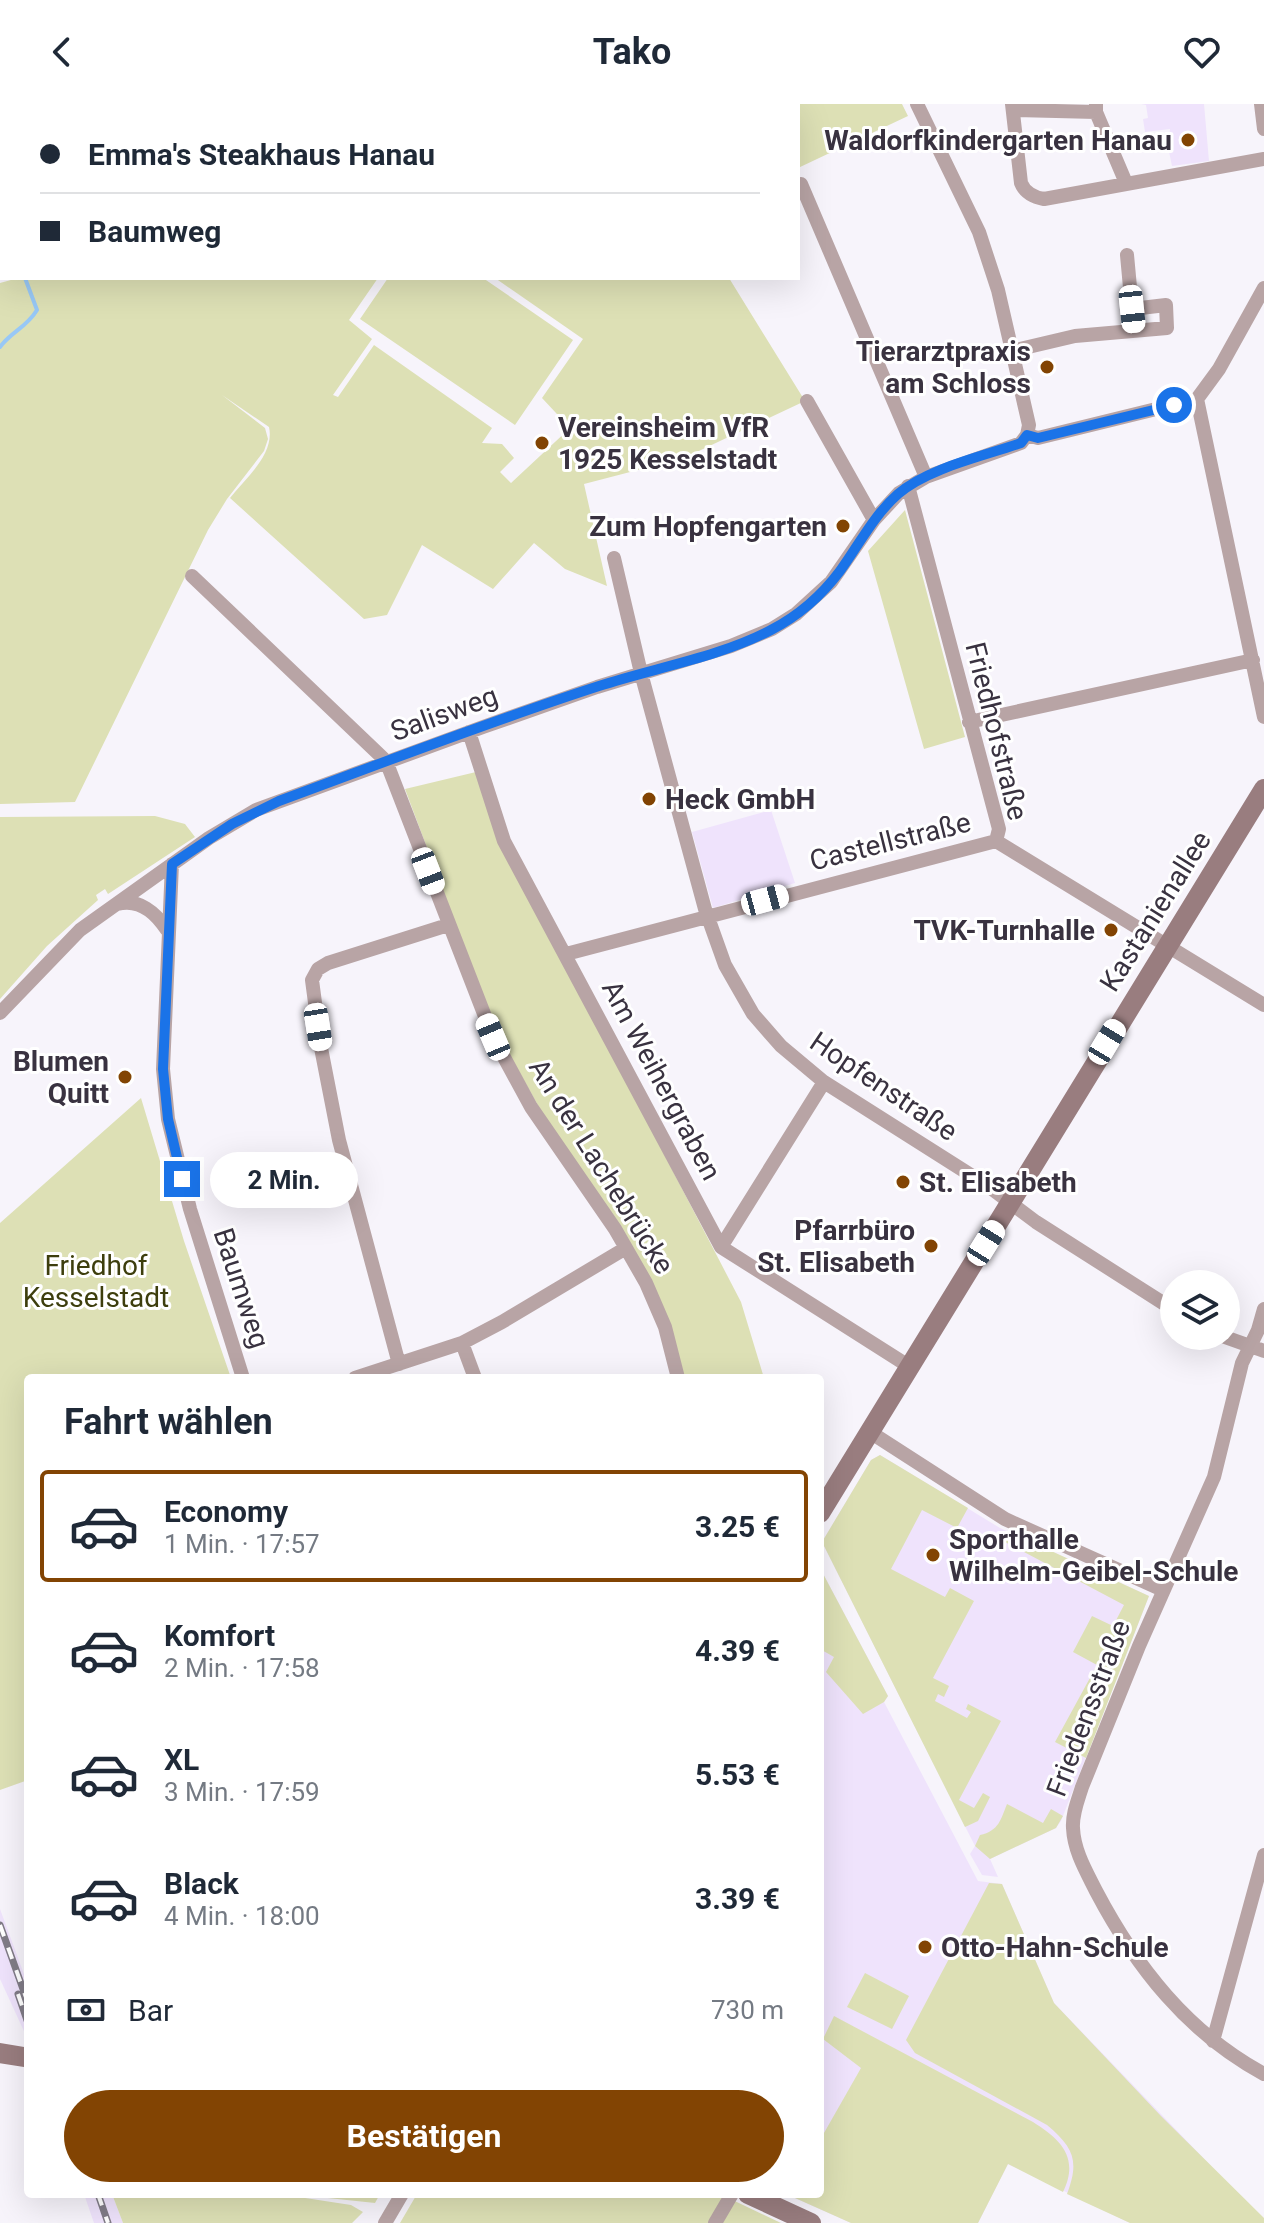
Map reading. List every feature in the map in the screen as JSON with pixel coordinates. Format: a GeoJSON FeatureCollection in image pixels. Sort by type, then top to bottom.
{"type":"FeatureCollection","features":[{"type":"Feature","properties":{"kind":"street"},"geometry":{"type":"LineString","coordinates":[[917,104],[979,232],[998,290],[1029,425],[1027,435],[1038,438],[1197,399],[1219,369],[1264,288]]}},
{"type":"Feature","properties":{"kind":"street"},"geometry":{"type":"LineString","coordinates":[[1261,104],[1264,129]]}},
{"type":"Feature","properties":{"kind":"street"},"geometry":{"type":"LineString","coordinates":[[1126,183],[1096,108],[1012,107],[1021,183],[1029,194],[1044,199],[1264,159]]}},
{"type":"Feature","properties":{"kind":"street"},"geometry":{"type":"LineString","coordinates":[[801,184],[926,477]]}},
{"type":"Feature","properties":{"kind":"street"},"geometry":{"type":"LineString","coordinates":[[1127,255],[1134,330]]}},
{"type":"Feature","properties":{"kind":"street"},"geometry":{"type":"LineString","coordinates":[[1011,351],[1075,336],[1167,328],[1166,305],[1132,309]]}},
{"type":"Feature","properties":{"kind":"street"},"geometry":{"type":"LineString","coordinates":[[1197,399],[1264,717]]}},
{"type":"Feature","properties":{"kind":"street"},"geometry":{"type":"LineString","coordinates":[[807,401],[874,520]]}},
{"type":"Feature","properties":{"kind":"street","name":"Salisweg"},"geometry":{"type":"LineString","coordinates":[[0,1013],[61,947],[113,905],[256,810],[469,732],[641,673],[750,640],[784,622],[831,582],[874,520],[908,486],[1021,443],[1027,435]]}},
{"type":"Feature","properties":{"kind":"street","name":"Friedhofstraße"},"geometry":{"type":"LineString","coordinates":[[908,486],[999,829],[996,841],[1264,1005]]}},
{"type":"Feature","properties":{"kind":"street","name":"Hopfenstraße"},"geometry":{"type":"LineString","coordinates":[[614,558],[641,673],[707,915],[725,965],[753,1014],[781,1046],[824,1082],[988,1186],[1036,1222],[1160,1301]]}},
{"type":"Feature","properties":{"kind":"street"},"geometry":{"type":"LineString","coordinates":[[192,576],[386,761]]}},
{"type":"Feature","properties":{"kind":"street"},"geometry":{"type":"LineString","coordinates":[[969,722],[1253,660]]}},
{"type":"Feature","properties":{"kind":"street","name":"Am Weihergraben"},"geometry":{"type":"LineString","coordinates":[[469,732],[504,841],[721,1247],[910,1367]]}},
{"type":"Feature","properties":{"kind":"street","name":"An der Lachebrücke"},"geometry":{"type":"LineString","coordinates":[[386,761],[482,1013],[510,1070],[545,1128],[626,1248],[659,1312],[677,1374]]}},
{"type":"Feature","properties":{"kind":"street","name":"Kastanienallee"},"geometry":{"type":"LineString","coordinates":[[824,1507],[1264,789]]}},
{"type":"Feature","properties":{"kind":"street","name":"Castellstraße"},"geometry":{"type":"LineString","coordinates":[[566,954],[996,841]]}},
{"type":"Feature","properties":{"kind":"street","name":"Baumweg"},"geometry":{"type":"LineString","coordinates":[[172,864],[163,1069],[168,1119],[190,1209],[242,1374]]}},
{"type":"Feature","properties":{"kind":"street"},"geometry":{"type":"LineString","coordinates":[[113,905],[124,902],[141,905],[167,930]]}},
{"type":"Feature","properties":{"kind":"street"},"geometry":{"type":"LineString","coordinates":[[399,1364],[339,1140],[321,1048],[312,980],[318,969],[328,963],[448,925]]}},
{"type":"Feature","properties":{"kind":"street"},"geometry":{"type":"LineString","coordinates":[[721,1247],[824,1082]]}},
{"type":"Feature","properties":{"kind":"street"},"geometry":{"type":"LineString","coordinates":[[384,1374],[399,1364],[462,1343],[626,1248]]}},
{"type":"Feature","properties":{"kind":"street","name":"Friedensstraße"},"geometry":{"type":"LineString","coordinates":[[1264,1309],[1258,1330],[1248,1347],[1218,1466],[1082,1787],[1073,1828],[1075,1847],[1085,1869],[1136,1959],[1160,1989],[1213,2041],[1264,2074]]}},
{"type":"Feature","properties":{"kind":"street"},"geometry":{"type":"LineString","coordinates":[[462,1343],[474,1374]]}},
{"type":"Feature","properties":{"kind":"street"},"geometry":{"type":"LineString","coordinates":[[1240,1344],[1264,1351]]}},
{"type":"Feature","properties":{"kind":"street"},"geometry":{"type":"LineString","coordinates":[[870,1432],[1005,1519],[1163,1590]]}},
{"type":"Feature","properties":{"kind":"street"},"geometry":{"type":"LineString","coordinates":[[1213,2041],[1264,1855]]}},
{"type":"Feature","properties":{"kind":"street"},"geometry":{"type":"LineString","coordinates":[[0,2053],[24,2057]]}},
{"type":"Feature","properties":{"kind":"street"},"geometry":{"type":"LineString","coordinates":[[385,2223],[400,2198]]}},
{"type":"Feature","properties":{"kind":"street"},"geometry":{"type":"LineString","coordinates":[[715,2223],[730,2198]]}},
{"type":"Feature","properties":{"kind":"street"},"geometry":{"type":"LineString","coordinates":[[757,2198],[811,2223]]}},
{"type":"Feature","properties":{"kind":"shaded area","name":"Waldorfkindergarten Hanau"},"geometry":{"type":"Polygon","coordinates":[[[1141,104],[1204,104],[1209,161],[1172,166],[1168,147],[1170,129],[1145,132],[1143,119],[1148,118],[1146,105],[1141,104]]]}},
{"type":"Feature","properties":{"kind":"shaded area"},"geometry":{"type":"Polygon","coordinates":[[[771,810],[795,883],[713,908],[692,832],[771,810]]]}},
{"type":"Feature","properties":{"kind":"shaded area"},"geometry":{"type":"Polygon","coordinates":[[[880,1455],[1000,1528],[1149,1596],[1061,1821],[1056,1828],[990,1859],[998,1877],[982,1875],[970,1854],[975,1846],[824,1546],[824,1539],[871,1460],[880,1455]]]}},
{"type":"Feature","properties":{"kind":"shaded area","name":"Otto-Hahn-Schule"},"geometry":{"type":"Polygon","coordinates":[[[824,1576],[888,1696],[884,1702],[978,1881],[1002,1884],[1054,2003],[1212,2167],[1130,2223],[1008,2164],[978,2223],[851,2223],[795,2198],[824,2198],[824,1576]]]}},
{"type":"Feature","properties":{"kind":"shaded area"},"geometry":{"type":"Polygon","coordinates":[[[0,1909],[24,1974],[24,2031],[0,1979],[0,1909]]]}},
{"type":"Feature","properties":{"kind":"shaded area"},"geometry":{"type":"Polygon","coordinates":[[[85,2198],[114,2198],[123,2223],[94,2223],[85,2198]]]}},
{"type":"Feature","properties":{"kind":"green space"},"geometry":{"type":"Polygon","coordinates":[[[800,104],[902,104],[908,116],[800,167],[800,104]]]}},
{"type":"Feature","properties":{"kind":"green space"},"geometry":{"type":"Polygon","coordinates":[[[11,280],[377,280],[349,320],[372,339],[333,395],[338,397],[374,345],[492,428],[482,443],[502,444],[514,458],[500,472],[511,483],[570,428],[542,398],[583,339],[498,280],[730,280],[805,401],[684,458],[584,484],[607,586],[565,569],[534,543],[493,589],[422,545],[387,615],[364,619],[230,498],[264,456],[270,437],[269,427],[222,395],[265,428],[268,439],[264,451],[227,499],[208,530],[75,802],[0,804],[0,283],[11,280]]]}},
{"type":"Feature","properties":{"kind":"green space"},"geometry":{"type":"Polygon","coordinates":[[[387,280],[486,280],[573,340],[515,425],[360,319],[387,280]]]}},
{"type":"Feature","properties":{"kind":"green space"},"geometry":{"type":"Polygon","coordinates":[[[905,510],[965,737],[924,749],[868,551],[905,510]]]}},
{"type":"Feature","properties":{"kind":"green space"},"geometry":{"type":"Polygon","coordinates":[[[476,772],[651,1129],[741,1302],[763,1374],[682,1374],[668,1323],[494,1027],[405,789],[476,772]]]}},
{"type":"Feature","properties":{"kind":"green space"},"geometry":{"type":"Polygon","coordinates":[[[155,816],[185,824],[195,837],[108,894],[105,889],[96,895],[98,900],[47,946],[0,999],[0,817],[155,816]]]}},
{"type":"Feature","properties":{"kind":"green space","name":"Friedhof Kesselstadt"},"geometry":{"type":"Polygon","coordinates":[[[141,1098],[184,1241],[230,1374],[24,1374],[24,1781],[0,1790],[0,1223],[141,1098]]]}},
{"type":"Feature","properties":{"kind":"green space"},"geometry":{"type":"Polygon","coordinates":[[[880,1455],[968,1508],[957,1528],[922,1510],[891,1569],[945,1597],[950,1588],[974,1601],[933,1678],[949,1686],[944,1697],[938,1694],[935,1701],[967,1718],[971,1712],[966,1709],[968,1704],[1001,1721],[959,1800],[974,1808],[983,1793],[990,1797],[978,1821],[965,1827],[824,1546],[824,1539],[871,1460],[880,1455]]]}},
{"type":"Feature","properties":{"kind":"green space"},"geometry":{"type":"Polygon","coordinates":[[[1010,1532],[1149,1596],[1086,1758],[1055,1742],[1097,1665],[1073,1652],[1092,1616],[1113,1626],[1124,1605],[1005,1542],[1010,1532]]]}},
{"type":"Feature","properties":{"kind":"green space"},"geometry":{"type":"Polygon","coordinates":[[[824,1576],[888,1696],[884,1702],[863,1714],[826,1672],[834,1657],[824,1651],[824,1576]]]}},
{"type":"Feature","properties":{"kind":"green space"},"geometry":{"type":"Polygon","coordinates":[[[1007,1804],[1043,1823],[1051,1809],[1063,1816],[1056,1828],[990,1859],[975,1846],[980,1835],[998,1824],[1007,1804]]]}},
{"type":"Feature","properties":{"kind":"green space"},"geometry":{"type":"Polygon","coordinates":[[[989,1883],[1002,1884],[1054,2003],[1161,2116],[1264,2218],[1264,2223],[1130,2223],[1067,2194],[1073,2172],[1072,2155],[1056,2133],[1047,2125],[915,2053],[906,2040],[989,1883]]]}},
{"type":"Feature","properties":{"kind":"green space"},"geometry":{"type":"Polygon","coordinates":[[[865,1973],[909,1996],[892,2029],[847,2007],[865,1973]]]}},
{"type":"Feature","properties":{"kind":"green space"},"geometry":{"type":"Polygon","coordinates":[[[834,2016],[1043,2128],[1059,2142],[1068,2159],[1068,2180],[1063,2192],[1008,2164],[978,2223],[851,2223],[795,2198],[824,2198],[824,2133],[861,2068],[824,2037],[834,2016]]]}},
{"type":"Feature","properties":{"kind":"green space"},"geometry":{"type":"Polygon","coordinates":[[[114,2198],[305,2198],[351,2205],[363,2212],[352,2223],[123,2223],[114,2198]]]}},
{"type":"Feature","properties":{"kind":"green space"},"geometry":{"type":"Polygon","coordinates":[[[328,2198],[378,2198],[375,2203],[328,2198]]]}},
{"type":"Feature","properties":{"kind":"green space"},"geometry":{"type":"Polygon","coordinates":[[[415,2198],[728,2198],[781,2223],[400,2223],[415,2198]]]}},
{"type":"Feature","properties":{"kind":"waterway"},"geometry":{"type":"LineString","coordinates":[[0,347],[37,310],[26,280]]}},
{"type":"Feature","properties":{"kind":"railway"},"geometry":{"type":"LineString","coordinates":[[0,1925],[24,1992]]}},
{"type":"Feature","properties":{"kind":"railway"},"geometry":{"type":"LineString","coordinates":[[18,1994],[24,2011]]}},
{"type":"Feature","properties":{"kind":"railway"},"geometry":{"type":"LineString","coordinates":[[99,2198],[108,2223]]}},
{"type":"Feature","properties":{"kind":"place","name":"Waldorfkindergarten Hanau"},"geometry":{"type":"Point","coordinates":[1188,140]}},
{"type":"Feature","properties":{"kind":"place","name":"Tierarztpraxis am Schloss"},"geometry":{"type":"Point","coordinates":[1047,367]}},
{"type":"Feature","properties":{"kind":"place","name":"Vereinsheim VfR 1925 Kesselstadt"},"geometry":{"type":"Point","coordinates":[542,443]}},
{"type":"Feature","properties":{"kind":"place","name":"Zum Hopfengarten"},"geometry":{"type":"Point","coordinates":[843,526]}},
{"type":"Feature","properties":{"kind":"place","name":"Heck GmbH"},"geometry":{"type":"Point","coordinates":[649,799]}},
{"type":"Feature","properties":{"kind":"place","name":"TVK-Turnhalle"},"geometry":{"type":"Point","coordinates":[1111,930]}},
{"type":"Feature","properties":{"kind":"place","name":"Blumen Quitt"},"geometry":{"type":"Point","coordinates":[125,1077]}},
{"type":"Feature","properties":{"kind":"place","name":"St. Elisabeth"},"geometry":{"type":"Point","coordinates":[903,1182]}},
{"type":"Feature","properties":{"kind":"place","name":"Pfarrbüro St. Elisabeth"},"geometry":{"type":"Point","coordinates":[931,1246]}},
{"type":"Feature","properties":{"kind":"place","name":"Sporthalle Wilhelm-Geibel-Schule"},"geometry":{"type":"Point","coordinates":[933,1555]}},
{"type":"Feature","properties":{"kind":"place","name":"Otto-Hahn-Schule"},"geometry":{"type":"Point","coordinates":[925,1947]}},
{"type":"Feature","properties":{"kind":"route"},"geometry":{"type":"LineString","coordinates":[[182,1179],[168,1119],[163,1069],[172,864],[256,810],[597,687],[750,640],[772,629],[820,594],[883,509],[908,486],[926,477],[1021,443],[1027,435],[1038,438],[1174,405]]}}]}
